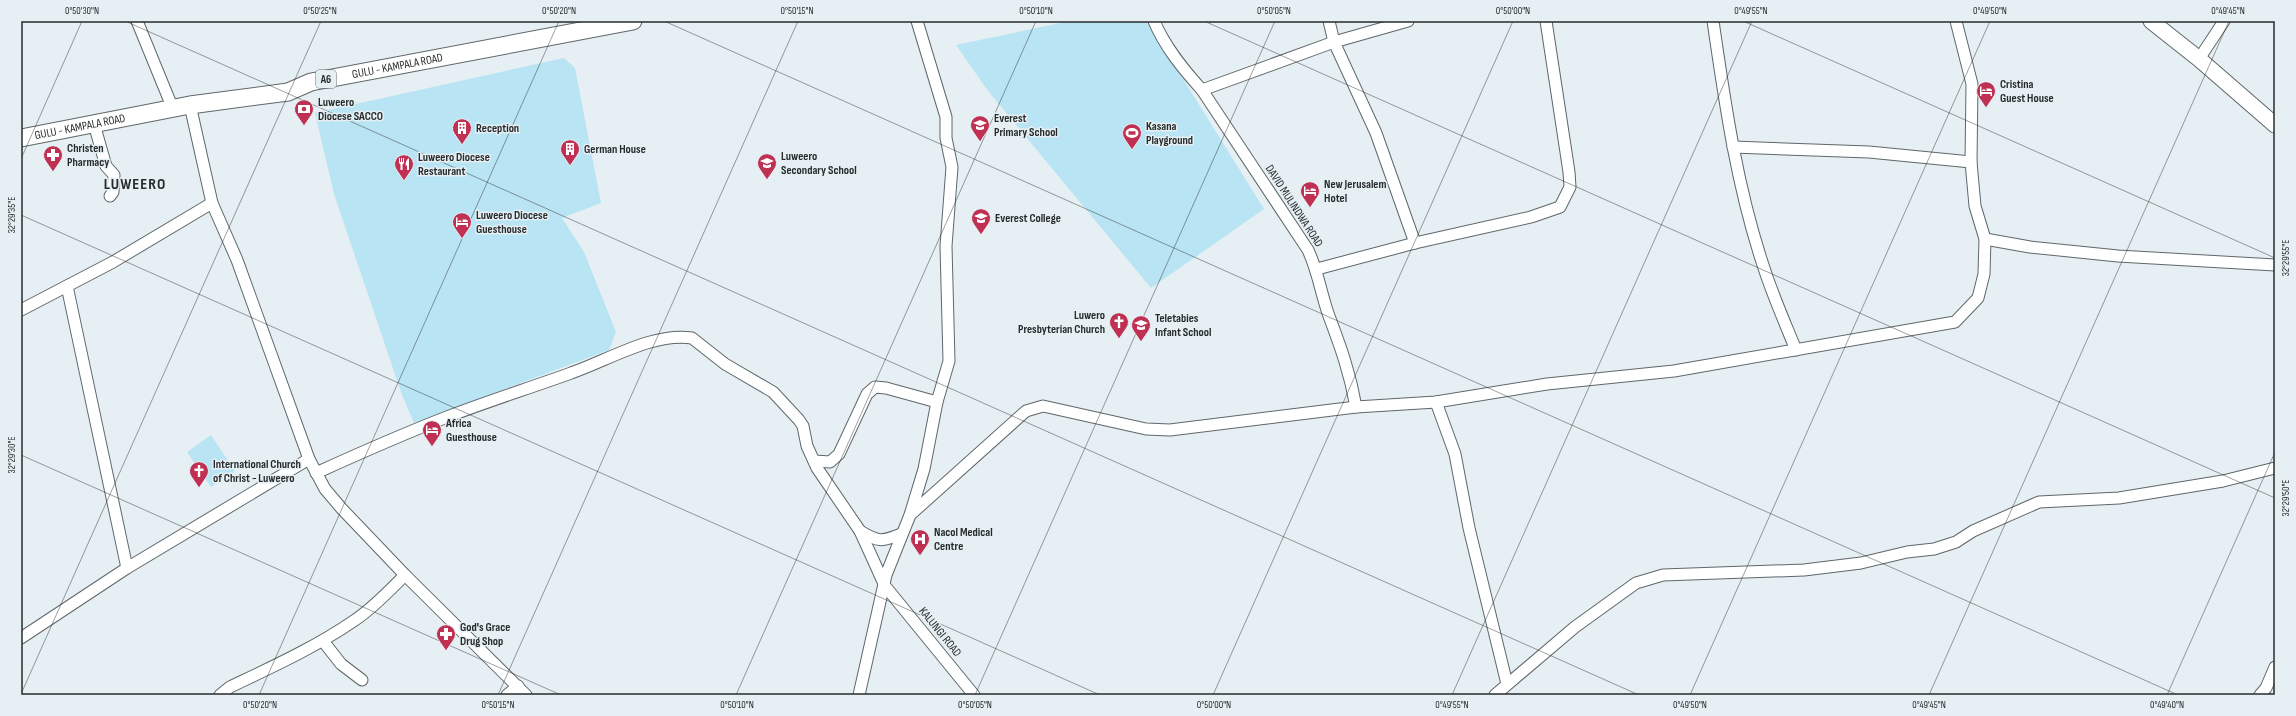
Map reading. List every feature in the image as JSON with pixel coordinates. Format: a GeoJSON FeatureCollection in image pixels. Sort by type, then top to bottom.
{"type":"FeatureCollection","features":[{"type":"Feature","properties":{"kind":"main road","name":"GULU - KAMPALA ROAD"},"geometry":{"type":"LineString","coordinates":[[21,138],[173,109],[190,104],[288,92],[311,82],[632,21]]}},
{"type":"Feature","properties":{"kind":"street"},"geometry":{"type":"LineString","coordinates":[[137,21],[173,109]]}},
{"type":"Feature","properties":{"kind":"street"},"geometry":{"type":"LineString","coordinates":[[859,695],[891,559],[910,515],[924,469],[937,402],[949,360],[946,246],[952,167],[946,138],[946,117],[917,21]]}},
{"type":"Feature","properties":{"kind":"street","name":"DAVID MULINDWA ROAD"},"geometry":{"type":"LineString","coordinates":[[1154,21],[1169,49],[1202,90],[1298,232],[1317,269],[1329,315],[1342,346],[1356,407]]}},
{"type":"Feature","properties":{"kind":"street"},"geometry":{"type":"LineString","coordinates":[[1329,21],[1334,42],[1376,133],[1415,243]]}},
{"type":"Feature","properties":{"kind":"street"},"geometry":{"type":"LineString","coordinates":[[1202,90],[1334,42],[1408,21]]}},
{"type":"Feature","properties":{"kind":"street"},"geometry":{"type":"LineString","coordinates":[[1317,269],[1415,243],[1531,217],[1560,207],[1570,187],[1569,172],[1546,21]]}},
{"type":"Feature","properties":{"kind":"street"},"geometry":{"type":"LineString","coordinates":[[1713,21],[1733,147],[1745,201],[1764,268],[1796,350]]}},
{"type":"Feature","properties":{"kind":"street"},"geometry":{"type":"LineString","coordinates":[[910,515],[1026,411],[1034,408],[1055,407],[1146,429],[1170,430],[1356,407],[1436,402],[1547,384],[1674,370],[1955,322],[1978,298],[1984,274],[1985,239],[1975,206],[1971,162],[1972,84],[1956,21]]}},
{"type":"Feature","properties":{"kind":"street"},"geometry":{"type":"LineString","coordinates":[[2151,21],[2199,59],[2275,125]]}},
{"type":"Feature","properties":{"kind":"street"},"geometry":{"type":"LineString","coordinates":[[2199,59],[2224,21]]}},
{"type":"Feature","properties":{"kind":"street"},"geometry":{"type":"LineString","coordinates":[[190,104],[212,203],[237,260],[309,459],[325,489],[405,575],[526,695]]}},
{"type":"Feature","properties":{"kind":"street"},"geometry":{"type":"LineString","coordinates":[[94,124],[106,166],[114,175],[113,192],[110,196]]}},
{"type":"Feature","properties":{"kind":"street"},"geometry":{"type":"LineString","coordinates":[[1733,147],[1869,152],[1971,162]]}},
{"type":"Feature","properties":{"kind":"street"},"geometry":{"type":"LineString","coordinates":[[21,310],[113,262],[212,203]]}},
{"type":"Feature","properties":{"kind":"street"},"geometry":{"type":"LineString","coordinates":[[1985,239],[2030,248],[2118,256],[2275,265]]}},
{"type":"Feature","properties":{"kind":"street"},"geometry":{"type":"LineString","coordinates":[[67,286],[127,568]]}},
{"type":"Feature","properties":{"kind":"street","name":"KALUNGI ROAD"},"geometry":{"type":"LineString","coordinates":[[316,473],[428,424],[572,373],[637,345],[686,337],[696,340],[725,364],[773,392],[803,426],[807,446],[817,468],[860,531],[885,586],[974,695]]}},
{"type":"Feature","properties":{"kind":"street"},"geometry":{"type":"LineString","coordinates":[[814,461],[830,462],[839,454],[867,394],[875,387],[886,388],[937,402]]}},
{"type":"Feature","properties":{"kind":"street"},"geometry":{"type":"LineString","coordinates":[[1436,402],[1455,454],[1469,528],[1507,684]]}},
{"type":"Feature","properties":{"kind":"street"},"geometry":{"type":"LineString","coordinates":[[21,638],[127,568],[309,459]]}},
{"type":"Feature","properties":{"kind":"street"},"geometry":{"type":"LineString","coordinates":[[1495,695],[1576,627],[1636,583],[1663,575],[1804,570],[1861,562],[1907,552],[1934,549],[1956,542],[1973,532],[2039,502],[2119,498],[2223,481],[2275,468]]}},
{"type":"Feature","properties":{"kind":"street"},"geometry":{"type":"LineString","coordinates":[[860,531],[878,540],[884,541],[901,534]]}},
{"type":"Feature","properties":{"kind":"street"},"geometry":{"type":"LineString","coordinates":[[220,695],[230,687],[322,641],[370,608],[405,575]]}},
{"type":"Feature","properties":{"kind":"street"},"geometry":{"type":"LineString","coordinates":[[322,641],[337,661],[362,680]]}},
{"type":"Feature","properties":{"kind":"street"},"geometry":{"type":"LineString","coordinates":[[2260,695],[2266,688],[2275,667]]}},
{"type":"Feature","properties":{"kind":"street"},"geometry":{"type":"LineString","coordinates":[[507,695],[518,686]]}},
{"type":"Feature","properties":{"kind":"shaded area","name":"Kasana Playground"},"geometry":{"type":"Polygon","coordinates":[[[1070,21],[1147,21],[1264,209],[1151,288],[988,91],[956,45],[1070,21]]]}},
{"type":"Feature","properties":{"kind":"shaded area","name":"Luweero Diocese Guesthouse"},"geometry":{"type":"Polygon","coordinates":[[[564,58],[575,68],[601,203],[562,218],[584,252],[616,332],[609,350],[414,423],[402,395],[334,194],[315,113],[564,58]]]}},
{"type":"Feature","properties":{"kind":"shaded area"},"geometry":{"type":"Polygon","coordinates":[[[211,435],[235,471],[211,487],[187,452],[211,435]]]}},
{"type":"Feature","properties":{"kind":"place","name":"Cristina Guest House"},"geometry":{"type":"Point","coordinates":[1986,108]}},
{"type":"Feature","properties":{"kind":"place","name":"Luweero Diocese SACCO"},"geometry":{"type":"Point","coordinates":[304,126]}},
{"type":"Feature","properties":{"kind":"place","name":"Everest Primary School"},"geometry":{"type":"Point","coordinates":[980,142]}},
{"type":"Feature","properties":{"kind":"place","name":"Reception"},"geometry":{"type":"Point","coordinates":[462,145]}},
{"type":"Feature","properties":{"kind":"place","name":"Kasana Playground"},"geometry":{"type":"Point","coordinates":[1132,150]}},
{"type":"Feature","properties":{"kind":"place","name":"German House"},"geometry":{"type":"Point","coordinates":[570,166]}},
{"type":"Feature","properties":{"kind":"place","name":"Christen Pharmacy"},"geometry":{"type":"Point","coordinates":[53,172]}},
{"type":"Feature","properties":{"kind":"place","name":"Luweero Secondary School"},"geometry":{"type":"Point","coordinates":[767,180]}},
{"type":"Feature","properties":{"kind":"place","name":"Luweero Diocese Restaurant"},"geometry":{"type":"Point","coordinates":[404,181]}},
{"type":"Feature","properties":{"kind":"place","name":"New Jerusalem Hotel"},"geometry":{"type":"Point","coordinates":[1310,208]}},
{"type":"Feature","properties":{"kind":"place","name":"Everest College"},"geometry":{"type":"Point","coordinates":[981,235]}},
{"type":"Feature","properties":{"kind":"place","name":"Luweero Diocese Guesthouse"},"geometry":{"type":"Point","coordinates":[462,239]}},
{"type":"Feature","properties":{"kind":"place","name":"Luwero Presbyterian Church"},"geometry":{"type":"Point","coordinates":[1119,339]}},
{"type":"Feature","properties":{"kind":"place","name":"Teletabies Infant School"},"geometry":{"type":"Point","coordinates":[1141,342]}},
{"type":"Feature","properties":{"kind":"place","name":"Africa Guesthouse"},"geometry":{"type":"Point","coordinates":[432,447]}},
{"type":"Feature","properties":{"kind":"place","name":"International Church of Christ - Luweero"},"geometry":{"type":"Point","coordinates":[199,488]}},
{"type":"Feature","properties":{"kind":"place","name":"Nacol Medical Centre"},"geometry":{"type":"Point","coordinates":[920,556]}},
{"type":"Feature","properties":{"kind":"place","name":"God's Grace Drug Shop"},"geometry":{"type":"Point","coordinates":[446,651]}},
{"type":"Feature","properties":{"kind":"district","name":"LUWEERO"},"geometry":{"type":"Point","coordinates":[135,184]}}]}
